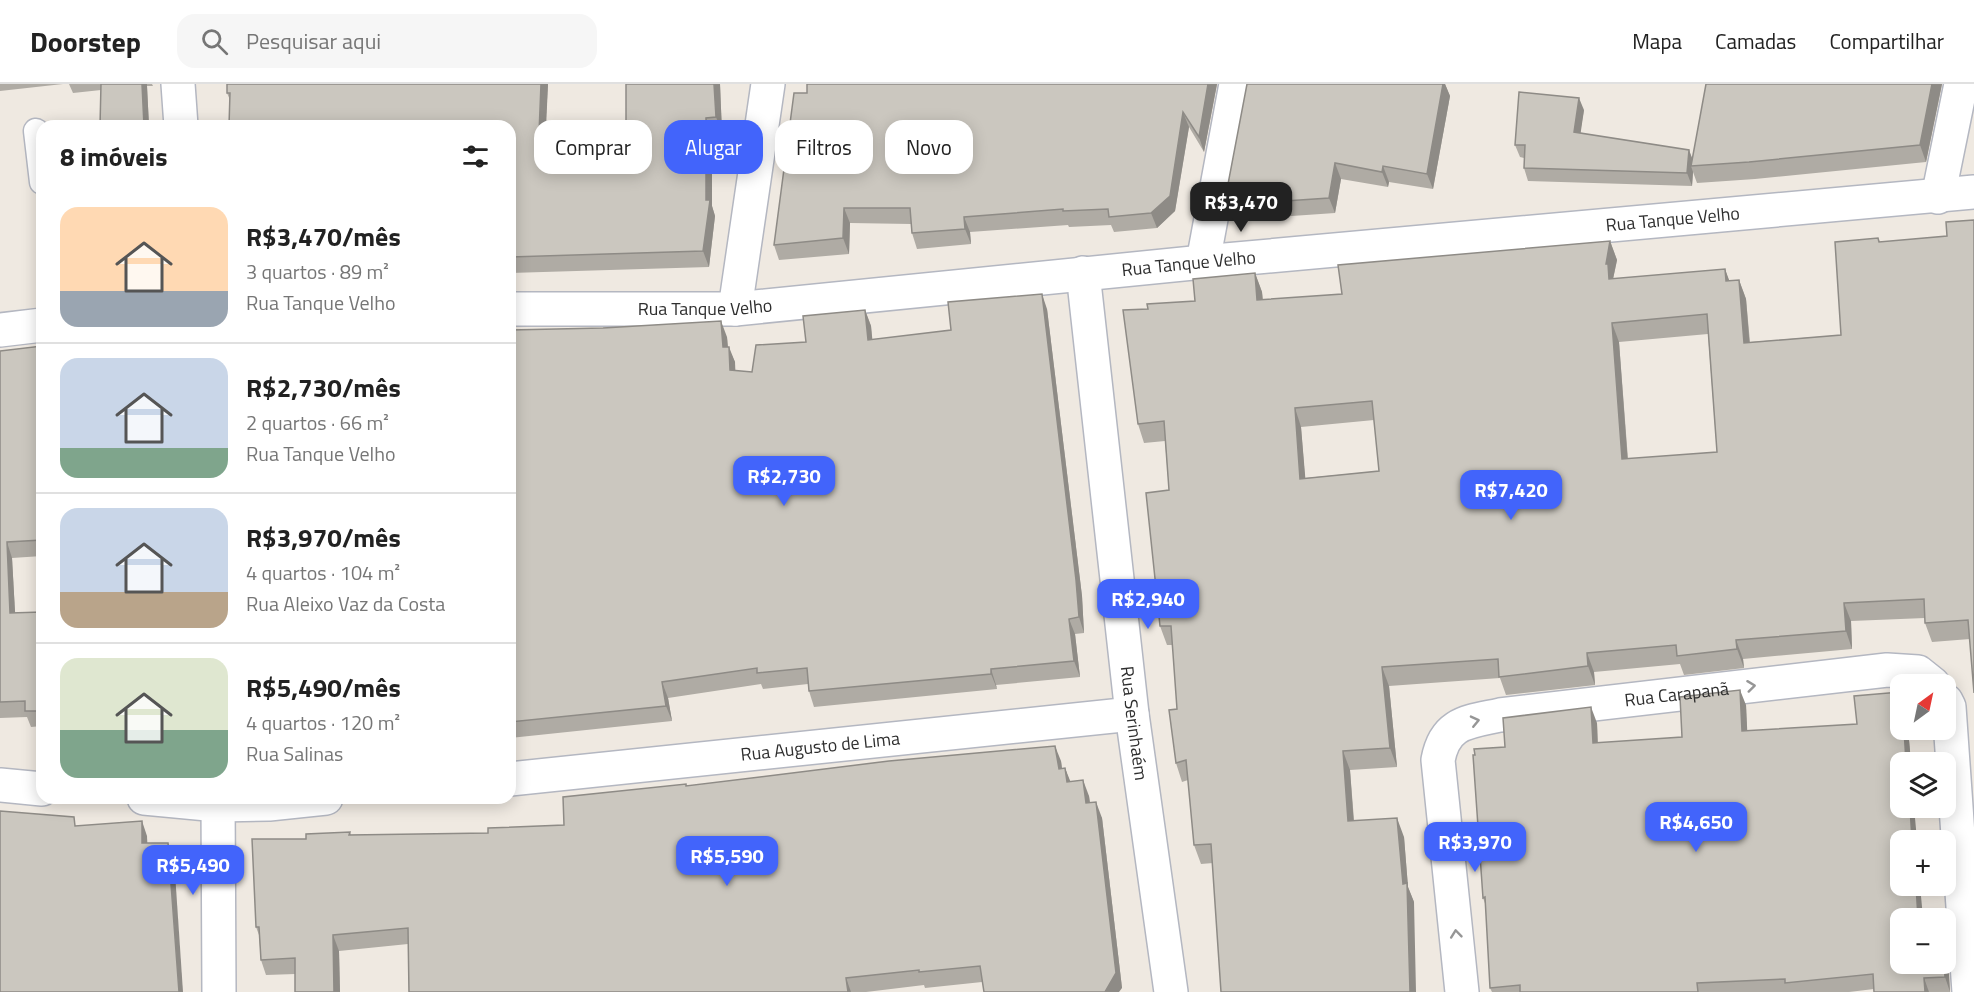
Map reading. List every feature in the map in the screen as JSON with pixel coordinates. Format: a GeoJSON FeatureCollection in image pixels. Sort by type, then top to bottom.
{"type":"FeatureCollection","features":[{"type":"Feature","properties":{"kind":"street"},"geometry":{"type":"LineString","coordinates":[[178,84],[181,120]]}},
{"type":"Feature","properties":{"kind":"street"},"geometry":{"type":"LineString","coordinates":[[735,309],[768,84]]}},
{"type":"Feature","properties":{"kind":"street"},"geometry":{"type":"LineString","coordinates":[[1203,262],[1236,84]]}},
{"type":"Feature","properties":{"kind":"street"},"geometry":{"type":"LineString","coordinates":[[1938,197],[1961,84]]}},
{"type":"Feature","properties":{"kind":"street","name":"Rua Tanque Velho"},"geometry":{"type":"LineString","coordinates":[[516,309],[735,309],[1083,273],[1974,192]]}},
{"type":"Feature","properties":{"kind":"street","name":"Rua Serinhaém"},"geometry":{"type":"LineString","coordinates":[[1083,273],[1132,714],[1171,992]]}},
{"type":"Feature","properties":{"kind":"street"},"geometry":{"type":"LineString","coordinates":[[0,330],[36,326]]}},
{"type":"Feature","properties":{"kind":"street","name":"Rua Carapanã"},"geometry":{"type":"LineString","coordinates":[[1462,992],[1438,760],[1441,746],[1450,732],[1465,723],[1500,716],[1887,670],[1920,674]]}},
{"type":"Feature","properties":{"kind":"street","name":"Rua Augusto de Lima"},"geometry":{"type":"LineString","coordinates":[[516,778],[1132,714]]}},
{"type":"Feature","properties":{"kind":"street"},"geometry":{"type":"LineString","coordinates":[[1947,740],[1969,992]]}},
{"type":"Feature","properties":{"kind":"street"},"geometry":{"type":"LineString","coordinates":[[0,785],[36,788]]}},
{"type":"Feature","properties":{"kind":"street"},"geometry":{"type":"LineString","coordinates":[[218,804],[219,992]]}},
{"type":"Feature","properties":{"kind":"building"},"geometry":{"type":"Polygon","coordinates":[[[101,84],[142,84],[144,120],[100,120],[101,84]]]}},
{"type":"Feature","properties":{"kind":"building"},"geometry":{"type":"Polygon","coordinates":[[[227,84],[541,84],[540,120],[534,120],[534,174],[652,174],[652,120],[626,120],[626,84],[714,84],[716,117],[706,118],[706,120],[664,120],[664,174],[706,174],[706,200],[710,200],[703,251],[516,257],[516,120],[229,120],[230,93],[227,93],[227,84]]]}},
{"type":"Feature","properties":{"kind":"building"},"geometry":{"type":"Polygon","coordinates":[[[807,84],[1208,84],[1199,137],[1183,112],[1170,196],[1151,213],[1109,217],[1108,209],[1063,211],[1063,209],[964,217],[965,229],[912,233],[910,208],[844,208],[843,238],[774,245],[783,174],[873,174],[873,120],[790,120],[794,93],[807,93],[807,84]]]}},
{"type":"Feature","properties":{"kind":"building"},"geometry":{"type":"Polygon","coordinates":[[[1247,84],[1443,84],[1427,174],[1383,166],[1382,172],[1335,163],[1329,198],[1241,204],[1228,184],[1247,84]]]}},
{"type":"Feature","properties":{"kind":"building"},"geometry":{"type":"Polygon","coordinates":[[[1706,84],[1932,84],[1920,145],[1691,166],[1706,84]]]}},
{"type":"Feature","properties":{"kind":"building"},"geometry":{"type":"Polygon","coordinates":[[[1519,92],[1579,98],[1574,132],[1689,150],[1687,173],[1524,168],[1525,145],[1515,145],[1519,92]]]}},
{"type":"Feature","properties":{"kind":"building"},"geometry":{"type":"Polygon","coordinates":[[[1974,220],[1974,693],[1968,620],[1925,623],[1924,599],[1844,603],[1846,631],[1736,640],[1737,649],[1677,656],[1676,645],[1587,653],[1588,666],[1499,677],[1498,659],[1382,667],[1390,748],[1343,751],[1348,821],[1397,818],[1403,884],[1407,883],[1410,992],[1221,992],[1211,844],[1194,845],[1186,760],[1176,763],[1169,710],[1177,709],[1171,626],[1160,626],[1146,493],[1169,490],[1164,421],[1138,424],[1123,310],[1148,309],[1147,304],[1195,301],[1193,279],[1255,273],[1257,300],[1342,294],[1338,265],[1610,241],[1606,264],[1608,264],[1609,279],[1725,269],[1726,281],[1739,280],[1744,343],[1841,335],[1835,242],[1878,238],[1879,242],[1947,236],[1946,222],[1974,220]],[[1707,314],[1612,323],[1622,459],[1717,452],[1707,314]],[[1372,401],[1295,408],[1300,479],[1379,471],[1372,401]]]}},
{"type":"Feature","properties":{"kind":"building"},"geometry":{"type":"Polygon","coordinates":[[[1042,294],[1076,580],[1079,617],[1069,619],[1074,661],[991,669],[991,674],[809,691],[807,668],[757,673],[757,668],[662,682],[666,706],[516,721],[516,330],[603,328],[721,321],[723,347],[729,347],[730,370],[752,372],[756,345],[806,342],[803,316],[865,310],[868,340],[951,330],[948,302],[1042,294]]]}},
{"type":"Feature","properties":{"kind":"building"},"geometry":{"type":"Polygon","coordinates":[[[36,347],[36,540],[7,542],[10,613],[36,612],[36,711],[25,711],[25,701],[0,702],[0,351],[36,347]]]}},
{"type":"Feature","properties":{"kind":"building"},"geometry":{"type":"Polygon","coordinates":[[[1740,690],[1742,731],[1857,724],[1854,696],[1890,693],[1890,740],[1905,740],[1905,752],[1890,752],[1890,818],[1911,818],[1911,830],[1890,830],[1890,896],[1917,896],[1917,908],[1890,908],[1890,974],[1945,974],[1945,977],[1924,978],[1925,992],[1874,992],[1873,974],[1785,983],[1785,979],[1697,983],[1698,992],[1520,992],[1520,985],[1490,988],[1474,749],[1505,747],[1503,718],[1591,707],[1593,743],[1682,737],[1680,697],[1740,690]]]}},
{"type":"Feature","properties":{"kind":"building"},"geometry":{"type":"Polygon","coordinates":[[[1055,746],[1059,769],[1065,768],[1067,782],[1083,780],[1086,803],[1096,802],[1116,973],[1105,992],[984,992],[980,966],[846,978],[848,992],[409,992],[408,928],[333,935],[334,992],[295,992],[295,958],[261,960],[259,927],[256,927],[252,839],[306,839],[306,834],[350,832],[349,835],[488,833],[488,828],[564,825],[563,797],[686,784],[686,786],[889,761],[1055,746]]]}},
{"type":"Feature","properties":{"kind":"building"},"geometry":{"type":"Polygon","coordinates":[[[0,811],[74,817],[75,826],[142,821],[142,843],[168,843],[179,992],[0,992],[0,811]]]}}]}
